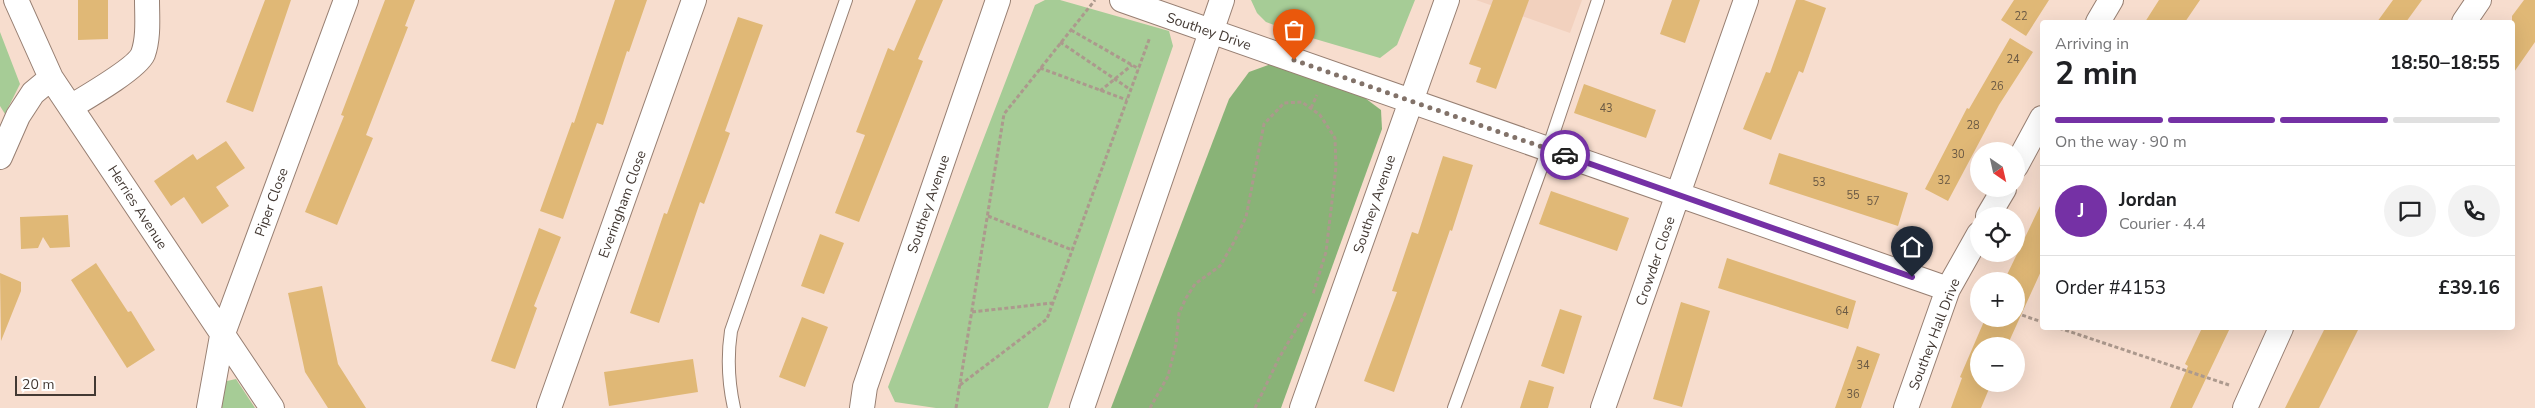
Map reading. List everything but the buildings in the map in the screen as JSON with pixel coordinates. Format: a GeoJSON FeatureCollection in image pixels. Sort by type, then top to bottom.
{"type":"FeatureCollection","features":[{"type":"Feature","properties":{"kind":"street","name":"Herries Avenue"},"geometry":{"type":"LineString","coordinates":[[16,0],[51,78],[72,106],[222,336],[272,408]]}},
{"type":"Feature","properties":{"kind":"street"},"geometry":{"type":"LineString","coordinates":[[72,106],[110,82],[142,55],[147,36],[148,0]]}},
{"type":"Feature","properties":{"kind":"street","name":"Piper Close"},"geometry":{"type":"LineString","coordinates":[[209,408],[222,336],[346,0]]}},
{"type":"Feature","properties":{"kind":"street","name":"Everingham Close"},"geometry":{"type":"LineString","coordinates":[[549,408],[694,0]]}},
{"type":"Feature","properties":{"kind":"street","name":"Southey Avenue"},"geometry":{"type":"LineString","coordinates":[[862,408],[865,387],[998,0]]}},
{"type":"Feature","properties":{"kind":"street","name":"Southey Drive"},"geometry":{"type":"LineString","coordinates":[[1122,0],[1948,289]]}},
{"type":"Feature","properties":{"kind":"street"},"geometry":{"type":"LineString","coordinates":[[1082,408],[1222,0]]}},
{"type":"Feature","properties":{"kind":"street","name":"Southey Avenue"},"geometry":{"type":"LineString","coordinates":[[1302,408],[1447,0]]}},
{"type":"Feature","properties":{"kind":"street","name":"Crowder Close"},"geometry":{"type":"LineString","coordinates":[[1604,408],[1746,0]]}},
{"type":"Feature","properties":{"kind":"street"},"geometry":{"type":"LineString","coordinates":[[2099,20],[2111,0]]}},
{"type":"Feature","properties":{"kind":"street"},"geometry":{"type":"LineString","coordinates":[[2465,20],[2479,0]]}},
{"type":"Feature","properties":{"kind":"street"},"geometry":{"type":"LineString","coordinates":[[0,157],[18,116],[33,93],[51,78]]}},
{"type":"Feature","properties":{"kind":"street"},"geometry":{"type":"LineString","coordinates":[[2025,149],[2040,122]]}},
{"type":"Feature","properties":{"kind":"street","name":"Southey Hall Drive"},"geometry":{"type":"LineString","coordinates":[[1906,408],[1948,289],[1970,250]]}},
{"type":"Feature","properties":{"kind":"street"},"geometry":{"type":"LineString","coordinates":[[2248,400],[2280,330]]}},
{"type":"Feature","properties":{"kind":"lane"},"geometry":{"type":"LineString","coordinates":[[734,408],[729,386],[727,356],[731,331],[846,0]]}},
{"type":"Feature","properties":{"kind":"lane"},"geometry":{"type":"LineString","coordinates":[[1454,408],[1548,149],[1598,0]]}},
{"type":"Feature","properties":{"kind":"path"},"geometry":{"type":"LineString","coordinates":[[956,408],[1004,114],[1095,0]]}},
{"type":"Feature","properties":{"kind":"path"},"geometry":{"type":"LineString","coordinates":[[960,385],[1046,319],[1159,13]]}},
{"type":"Feature","properties":{"kind":"path"},"geometry":{"type":"LineString","coordinates":[[1071,30],[1139,68]]}},
{"type":"Feature","properties":{"kind":"path"},"geometry":{"type":"LineString","coordinates":[[1060,42],[1131,90]]}},
{"type":"Feature","properties":{"kind":"path"},"geometry":{"type":"LineString","coordinates":[[1100,91],[1132,65]]}},
{"type":"Feature","properties":{"kind":"path"},"geometry":{"type":"LineString","coordinates":[[1040,68],[1127,100]]}},
{"type":"Feature","properties":{"kind":"path"},"geometry":{"type":"LineString","coordinates":[[1150,408],[1168,376],[1176,344],[1179,313],[1186,298],[1195,284],[1220,266],[1246,217],[1264,124],[1284,103],[1302,102],[1320,115],[1335,138],[1336,167],[1326,252],[1308,311],[1279,358],[1255,408]]}},
{"type":"Feature","properties":{"kind":"path"},"geometry":{"type":"LineString","coordinates":[[988,216],[1072,250]]}},
{"type":"Feature","properties":{"kind":"path"},"geometry":{"type":"LineString","coordinates":[[972,312],[1052,303]]}},
{"type":"Feature","properties":{"kind":"path"},"geometry":{"type":"LineString","coordinates":[[2025,316],[2040,321]]}},
{"type":"Feature","properties":{"kind":"path"},"geometry":{"type":"LineString","coordinates":[[2064,330],[2248,400]]}},
{"type":"Feature","properties":{"kind":"shaded area"},"geometry":{"type":"Polygon","coordinates":[[[1476,0],[1582,0],[1570,33],[1476,0]]]}},
{"type":"Feature","properties":{"kind":"green space"},"geometry":{"type":"Polygon","coordinates":[[[1045,0],[1060,0],[1169,31],[1173,46],[1048,408],[936,408],[895,402],[888,387],[1035,5],[1045,0]]]}},
{"type":"Feature","properties":{"kind":"green space"},"geometry":{"type":"Polygon","coordinates":[[[1251,0],[1415,0],[1397,45],[1380,58],[1305,36],[1266,22],[1257,13],[1251,0]]]}},
{"type":"Feature","properties":{"kind":"green space"},"geometry":{"type":"Polygon","coordinates":[[[0,32],[20,84],[5,114],[0,106],[0,32]]]}},
{"type":"Feature","properties":{"kind":"green space"},"geometry":{"type":"Polygon","coordinates":[[[1271,64],[1361,95],[1381,110],[1382,129],[1281,408],[1111,408],[1229,99],[1249,72],[1271,64]]]}},
{"type":"Feature","properties":{"kind":"green space"},"geometry":{"type":"Polygon","coordinates":[[[236,379],[255,408],[218,408],[221,389],[227,381],[236,379]]]}},
{"type":"Feature","properties":{"kind":"way so far"},"geometry":{"type":"LineString","coordinates":[[1294,60],[1565,155]]}},
{"type":"Feature","properties":{"kind":"route"},"geometry":{"type":"LineString","coordinates":[[1565,155],[1912,277]]}}]}
